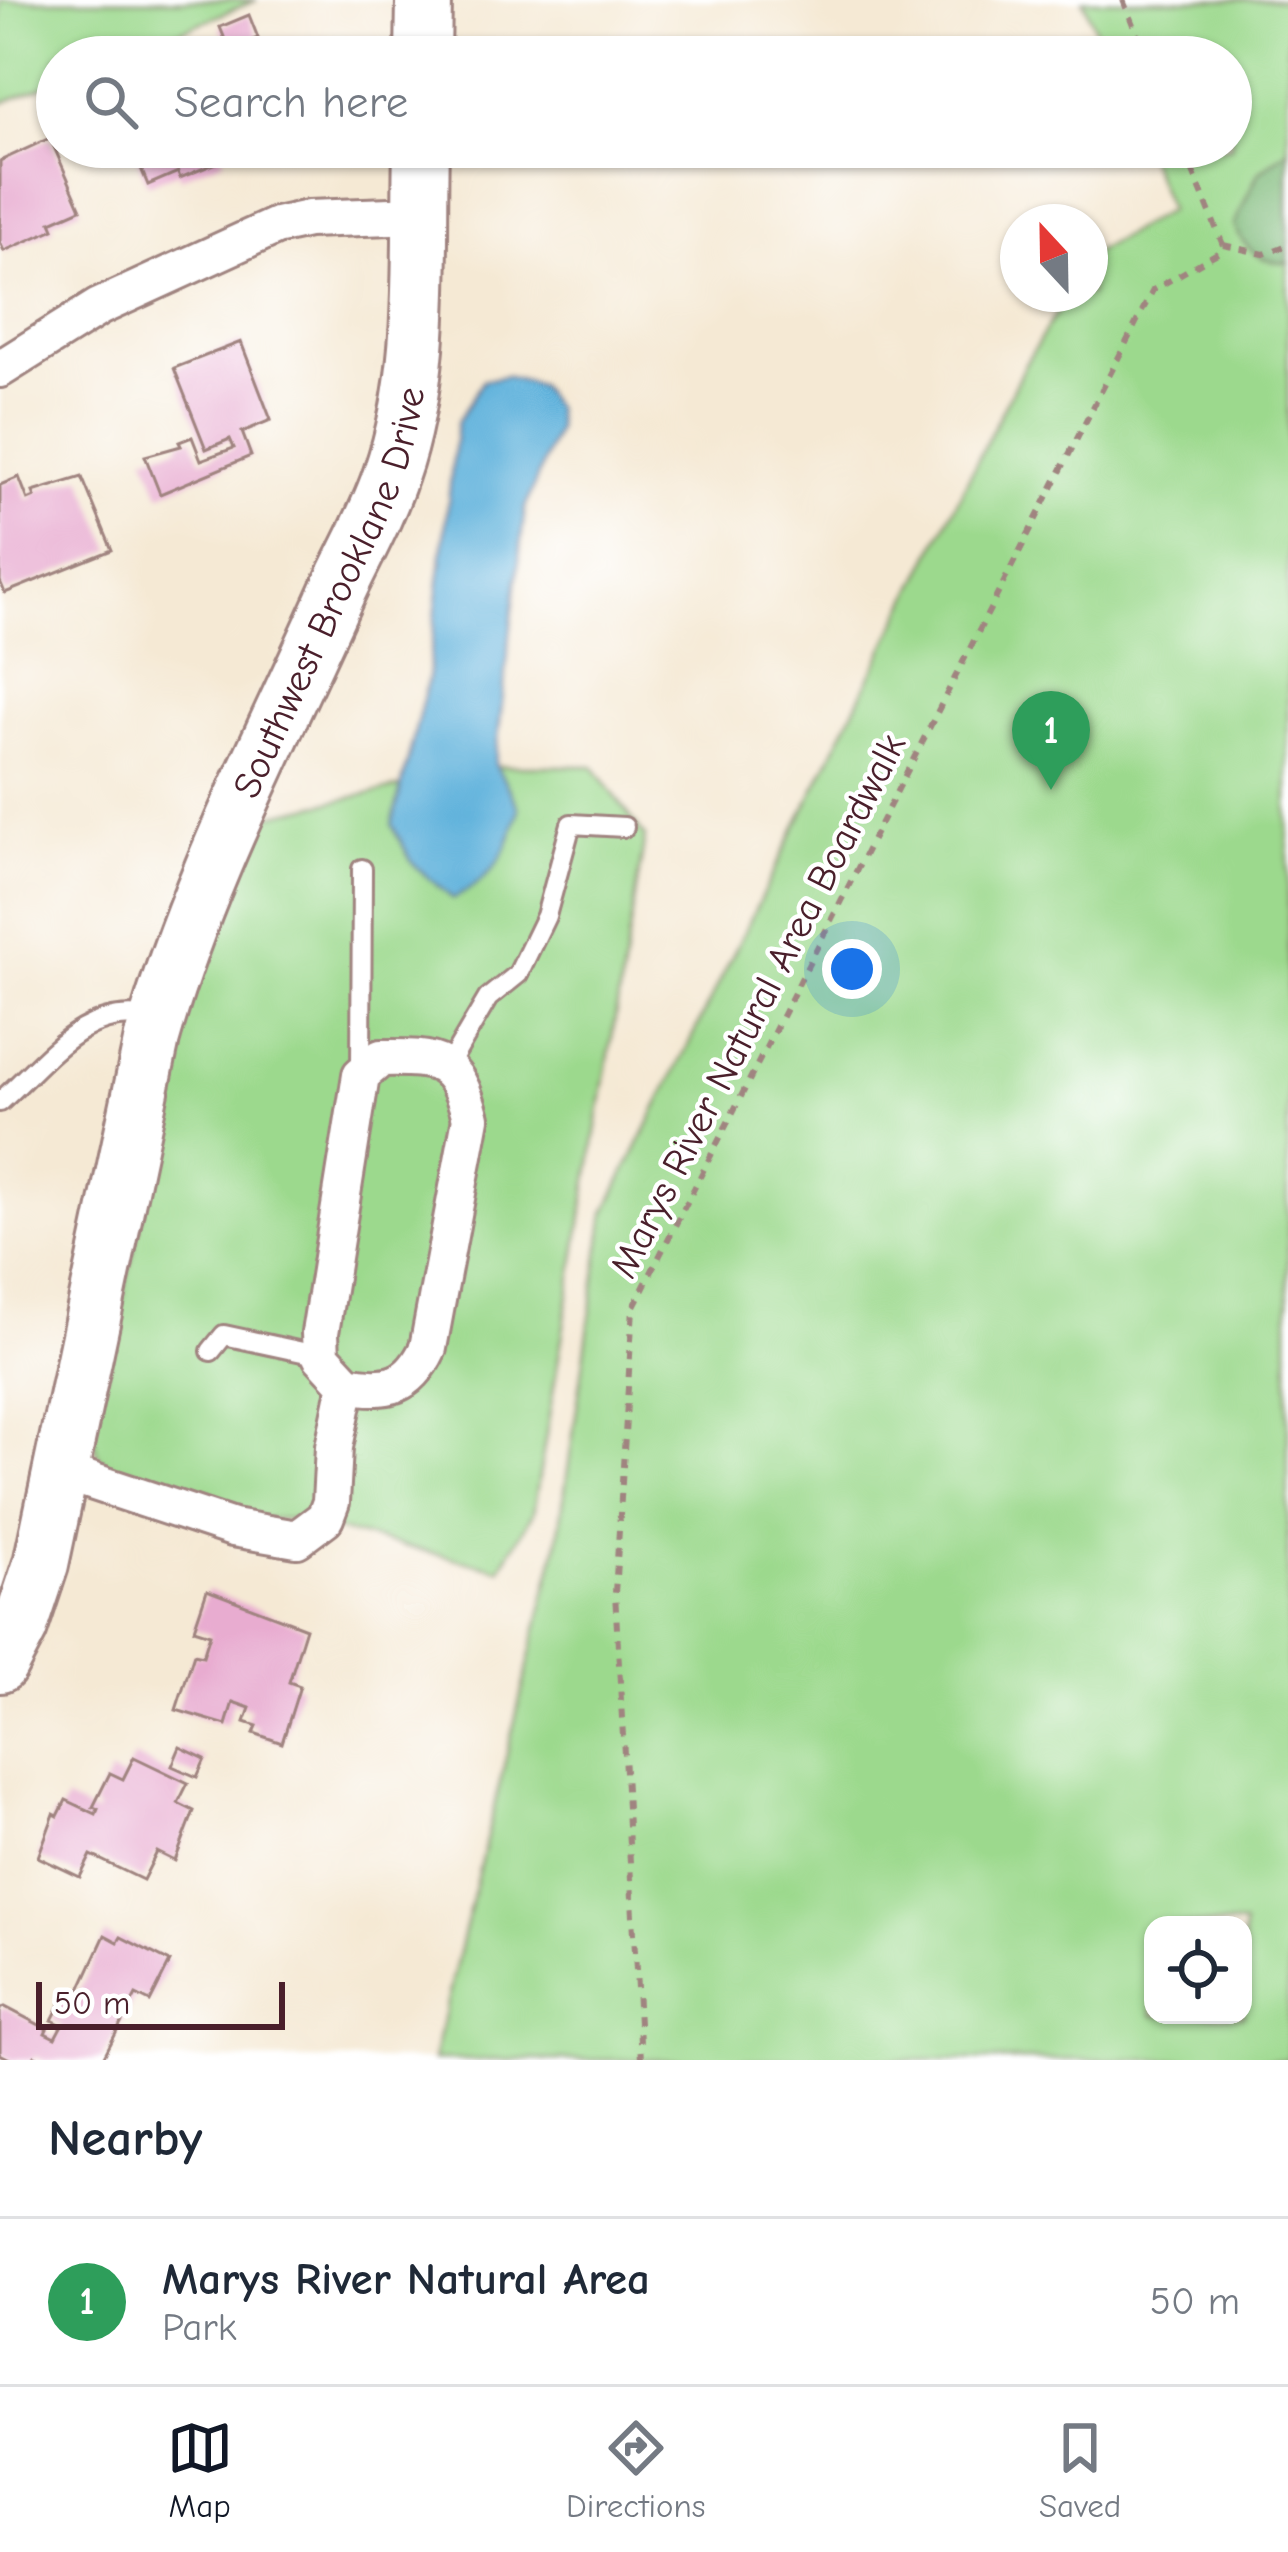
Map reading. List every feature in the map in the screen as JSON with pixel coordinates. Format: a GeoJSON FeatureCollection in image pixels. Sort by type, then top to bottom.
{"type":"FeatureCollection","features":[{"type":"Feature","properties":{"kind":"street"},"geometry":{"type":"LineString","coordinates":[[423,36],[424,0]]}},
{"type":"Feature","properties":{"kind":"street","name":"Southwest Brooklane Drive"},"geometry":{"type":"LineString","coordinates":[[0,1665],[20,1627],[40,1564],[158,1020],[209,880],[391,475],[410,400],[416,347],[420,168]]}},
{"type":"Feature","properties":{"kind":"street"},"geometry":{"type":"LineString","coordinates":[[0,369],[98,307],[276,226],[308,219],[419,215]]}},
{"type":"Feature","properties":{"kind":"street"},"geometry":{"type":"LineString","coordinates":[[381,1058],[420,1058],[447,1068],[461,1081],[471,1118],[428,1348],[417,1372],[392,1385],[376,1390],[347,1384],[321,1356],[320,1333],[362,1075],[381,1058]]}},
{"type":"Feature","properties":{"kind":"street"},"geometry":{"type":"LineString","coordinates":[[61,1471],[233,1528],[297,1539],[325,1518],[331,1502],[334,1447],[347,1384]]}},
{"type":"Feature","properties":{"kind":"lane"},"geometry":{"type":"LineString","coordinates":[[447,1068],[488,998],[518,974],[546,916],[571,824],[624,827]]}},
{"type":"Feature","properties":{"kind":"lane"},"geometry":{"type":"LineString","coordinates":[[362,869],[362,1075]]}},
{"type":"Feature","properties":{"kind":"lane"},"geometry":{"type":"LineString","coordinates":[[0,1102],[84,1026],[101,1017],[128,1013],[158,1020]]}},
{"type":"Feature","properties":{"kind":"lane"},"geometry":{"type":"LineString","coordinates":[[211,1351],[224,1335],[321,1356]]}},
{"type":"Feature","properties":{"kind":"path"},"geometry":{"type":"LineString","coordinates":[[1123,0],[1138,36]]}},
{"type":"Feature","properties":{"kind":"path"},"geometry":{"type":"LineString","coordinates":[[1192,168],[1223,244],[1264,254],[1288,245]]}},
{"type":"Feature","properties":{"kind":"path","name":"Marys River Natural Area Boardwalk"},"geometry":{"type":"LineString","coordinates":[[640,2060],[615,1593],[632,1309],[1153,290],[1219,252],[1223,244]]}},
{"type":"Feature","properties":{"kind":"green space"},"geometry":{"type":"Polygon","coordinates":[[[0,0],[257,0],[168,36],[36,36],[36,89],[0,104],[0,0]]]}},
{"type":"Feature","properties":{"kind":"green space"},"geometry":{"type":"Polygon","coordinates":[[[1083,0],[1288,0],[1288,2060],[433,2060],[557,1546],[605,1213],[1024,366],[1057,312],[1108,312],[1108,245],[1169,210],[1152,168],[1252,168],[1252,36],[1098,36],[1083,0]]]}},
{"type":"Feature","properties":{"kind":"green space"},"geometry":{"type":"Polygon","coordinates":[[[1288,149],[1288,263],[1279,263],[1255,253],[1234,225],[1258,173],[1288,149]]]}},
{"type":"Feature","properties":{"kind":"green space"},"geometry":{"type":"Polygon","coordinates":[[[497,766],[593,766],[645,837],[533,1513],[500,1569],[290,1519],[266,1519],[107,1467],[96,1451],[92,1430],[197,976],[262,817],[497,766]]]}},
{"type":"Feature","properties":{"kind":"water"},"geometry":{"type":"Polygon","coordinates":[[[506,376],[538,385],[555,409],[557,428],[525,508],[495,764],[519,808],[498,862],[453,899],[413,864],[392,825],[428,678],[457,423],[483,380],[506,376]]]}},
{"type":"Feature","properties":{"kind":"building"},"geometry":{"type":"Polygon","coordinates":[[[249,15],[257,36],[224,36],[220,27],[249,15]]]}},
{"type":"Feature","properties":{"kind":"building"},"geometry":{"type":"Polygon","coordinates":[[[36,144],[36,168],[63,168],[81,209],[51,222],[54,229],[4,251],[0,161],[36,144]]]}},
{"type":"Feature","properties":{"kind":"building"},"geometry":{"type":"Polygon","coordinates":[[[141,168],[204,168],[180,178],[178,172],[148,185],[141,168]]]}},
{"type":"Feature","properties":{"kind":"building"},"geometry":{"type":"Polygon","coordinates":[[[241,342],[271,420],[242,432],[251,456],[160,494],[145,456],[181,446],[179,442],[192,437],[201,460],[234,448],[230,439],[206,449],[174,368],[241,342]]]}},
{"type":"Feature","properties":{"kind":"building"},"geometry":{"type":"Polygon","coordinates":[[[19,477],[28,500],[35,497],[33,492],[82,477],[112,550],[5,593],[0,581],[0,485],[19,477]]]}},
{"type":"Feature","properties":{"kind":"building"},"geometry":{"type":"Polygon","coordinates":[[[207,1590],[306,1628],[289,1682],[300,1686],[282,1743],[254,1733],[257,1726],[245,1722],[250,1708],[233,1702],[226,1725],[176,1710],[194,1654],[203,1656],[210,1634],[194,1629],[207,1590]]]}},
{"type":"Feature","properties":{"kind":"building"},"geometry":{"type":"Polygon","coordinates":[[[180,1747],[205,1759],[197,1777],[172,1766],[180,1747]]]}},
{"type":"Feature","properties":{"kind":"building"},"geometry":{"type":"Polygon","coordinates":[[[134,1757],[188,1783],[178,1803],[194,1811],[175,1861],[157,1852],[143,1880],[91,1855],[80,1877],[38,1857],[54,1814],[58,1816],[66,1800],[96,1814],[98,1809],[93,1807],[110,1773],[123,1779],[134,1757]]]}},
{"type":"Feature","properties":{"kind":"building"},"geometry":{"type":"Polygon","coordinates":[[[105,1935],[118,1942],[121,1937],[170,1962],[150,2002],[136,1995],[102,2060],[35,2056],[12,2060],[0,2054],[0,2009],[5,2007],[55,2038],[62,2025],[52,2020],[66,1993],[76,1998],[105,1935]]]}},
{"type":"Feature","properties":{"kind":"place","name":"Marys River Natural Area"},"geometry":{"type":"Point","coordinates":[1051,790]}}]}
